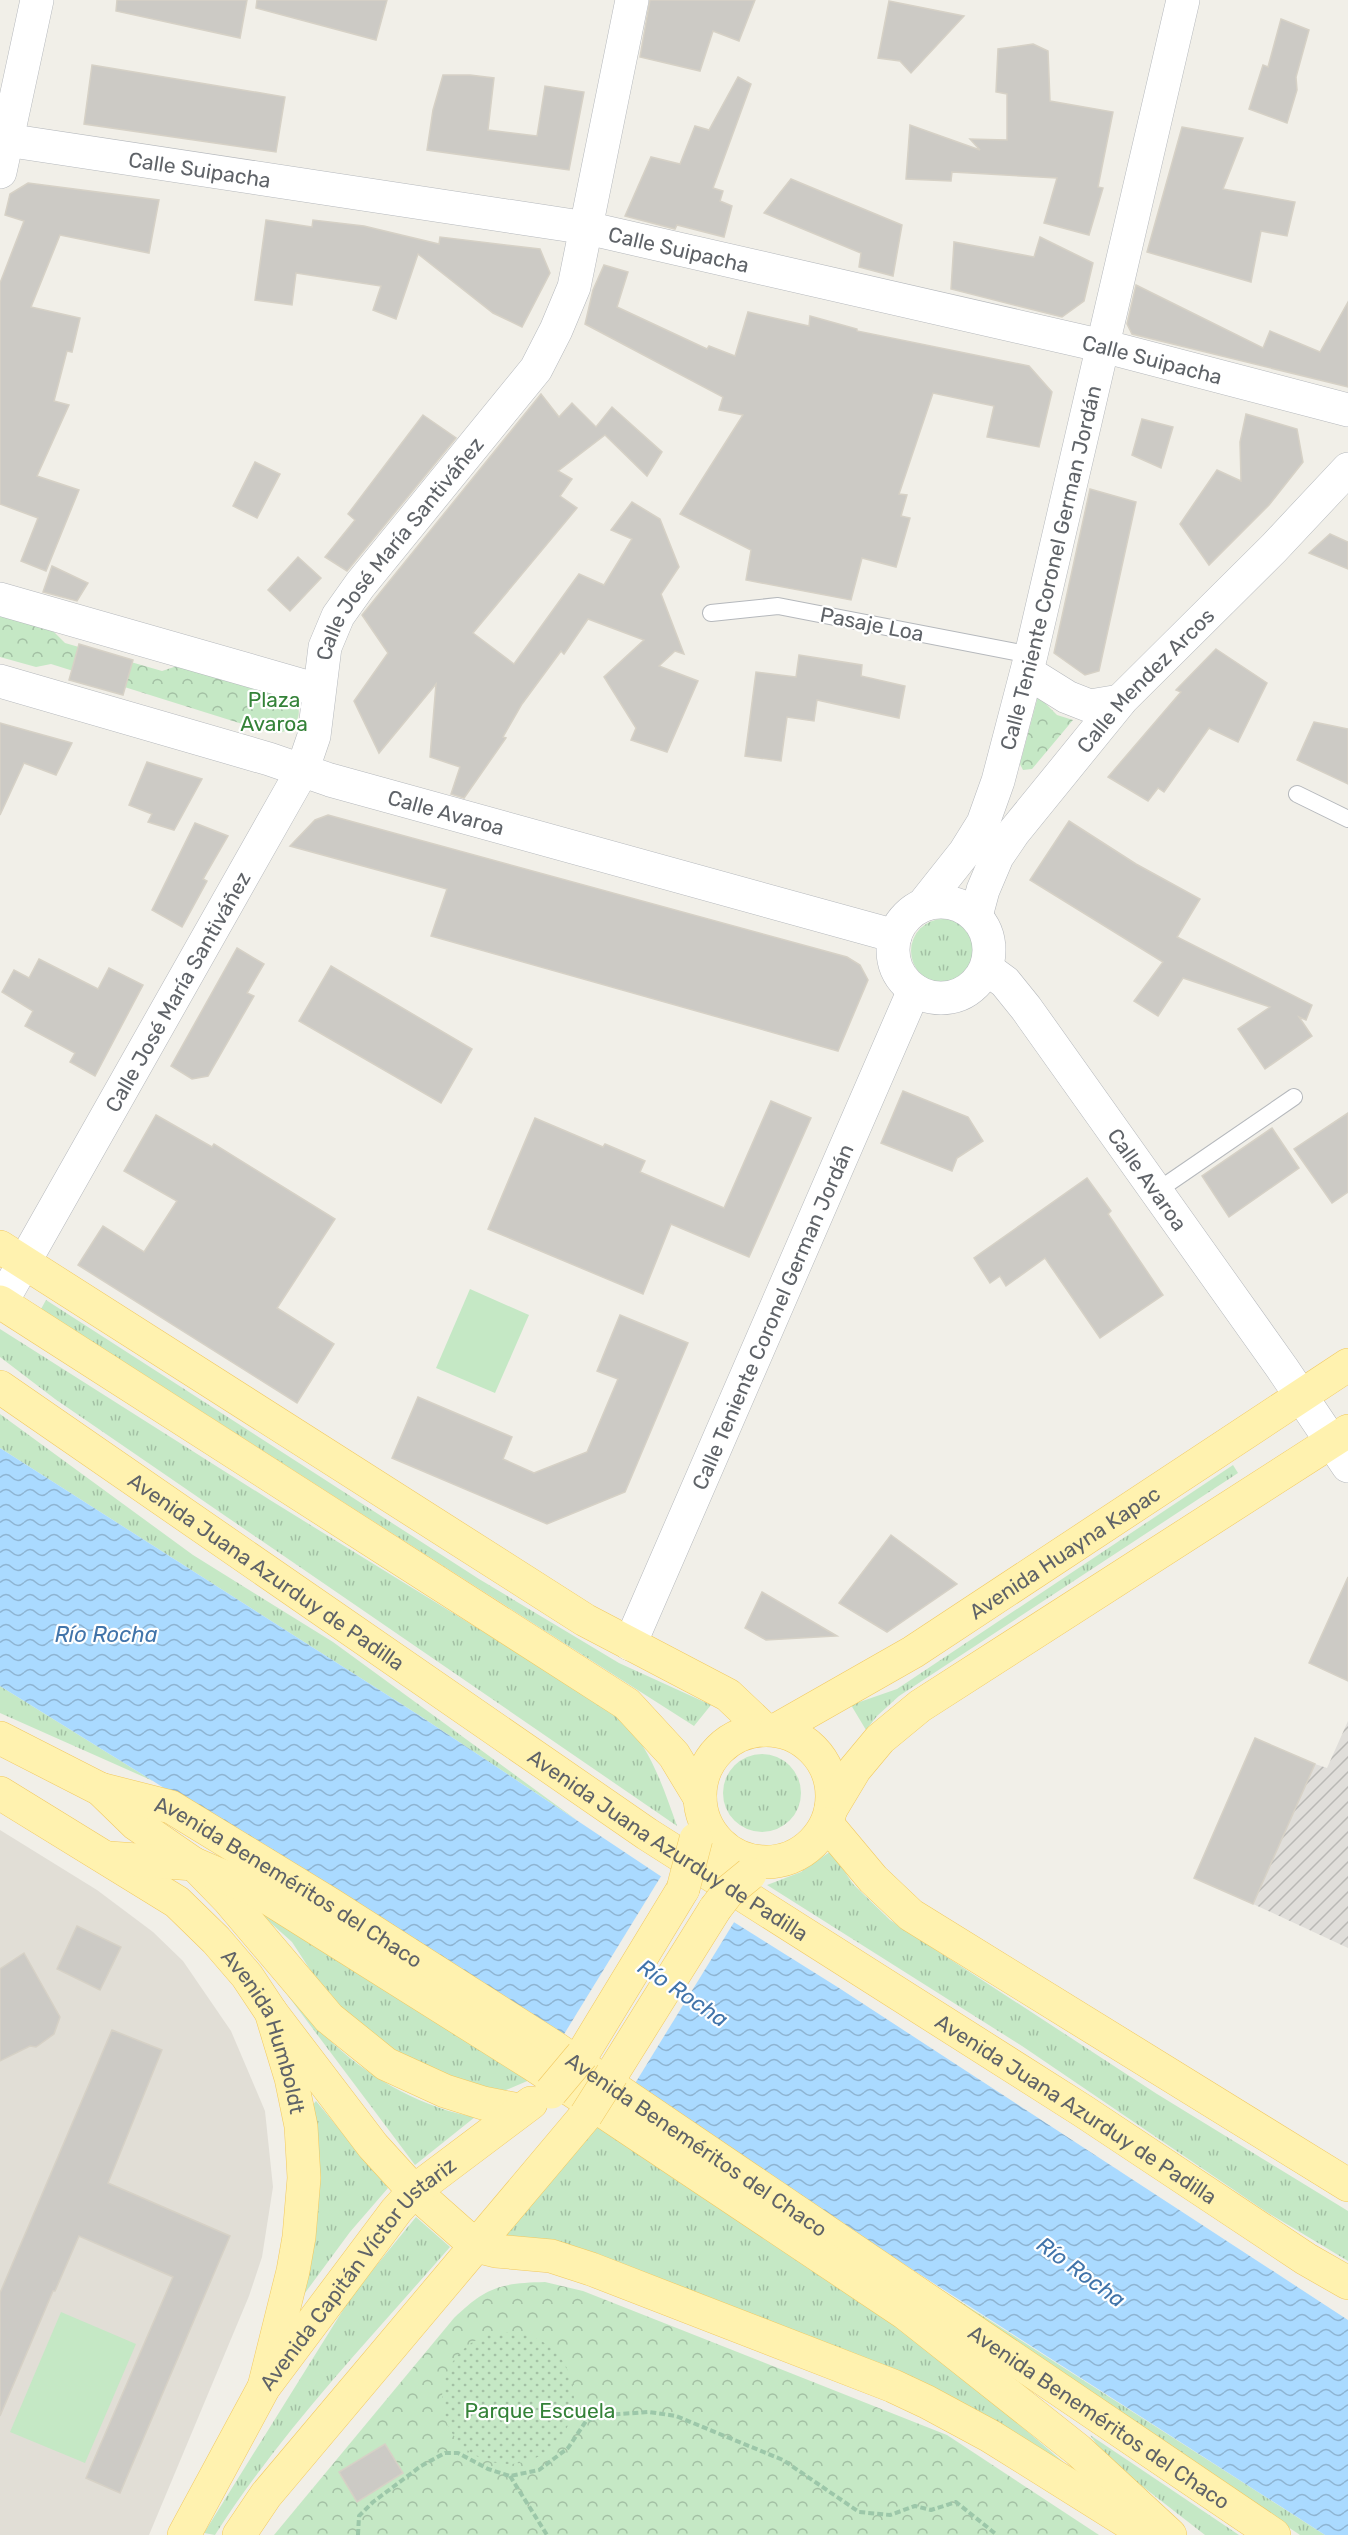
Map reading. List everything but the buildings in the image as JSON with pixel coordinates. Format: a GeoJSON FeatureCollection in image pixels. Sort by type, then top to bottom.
{"type":"FeatureCollection","features":[{"type":"Feature","properties":{"kind":"main road"},"geometry":{"type":"LineString","coordinates":[[12,1255],[585,1620],[728,1695],[770,1730]]}},
{"type":"Feature","properties":{"kind":"main road"},"geometry":{"type":"LineString","coordinates":[[1,1303],[627,1704],[674,1755],[699,1816],[717,1841],[731,1853],[756,1861],[782,1861]]}},
{"type":"Feature","properties":{"kind":"main road","name":"Avenida Huayna Kapac"},"geometry":{"type":"LineString","coordinates":[[770,1730],[913,1652],[1348,1365]]}},
{"type":"Feature","properties":{"kind":"main road"},"geometry":{"type":"LineString","coordinates":[[0,1378],[63,1430]]}},
{"type":"Feature","properties":{"kind":"main road","name":"Avenida Juana Azurduy de Padilla"},"geometry":{"type":"LineString","coordinates":[[0,1387],[647,1834],[1073,2105],[1306,2259],[1348,2283]]}},
{"type":"Feature","properties":{"kind":"main road"},"geometry":{"type":"LineString","coordinates":[[239,2535],[267,2495],[586,2115],[715,1909],[728,1892],[750,1874],[800,1854],[816,1841],[855,1770],[880,1739],[920,1706],[1343,1446]]}},
{"type":"Feature","properties":{"kind":"main road"},"geometry":{"type":"LineString","coordinates":[[699,1816],[703,1777],[712,1758],[726,1743],[744,1733],[770,1730],[793,1735],[808,1744],[821,1757],[829,1773],[833,1791],[829,1816],[873,1879],[911,1915],[1348,2185]]}},
{"type":"Feature","properties":{"kind":"main road","name":"Avenida Humboldt"},"geometry":{"type":"LineString","coordinates":[[0,1738],[100,1789],[136,1824],[195,1864],[229,1900],[329,2018],[386,2064],[445,2091],[483,2103],[519,2110]]}},
{"type":"Feature","properties":{"kind":"main road","name":"Avenida Beneméritos del Chaco"},"geometry":{"type":"LineString","coordinates":[[100,1789],[171,1808],[330,1904],[552,2046],[1274,2535]]}},
{"type":"Feature","properties":{"kind":"main road","name":"Avenida Humboldt"},"geometry":{"type":"LineString","coordinates":[[0,1792],[177,1902],[216,1940],[247,1976],[272,2012],[291,2078],[301,2126],[304,2178],[299,2238],[293,2271],[264,2387]]}},
{"type":"Feature","properties":{"kind":"main road","name":"Avenida Capitán Víctor Ustariz"},"geometry":{"type":"LineString","coordinates":[[184,2535],[213,2477],[264,2387],[396,2211],[414,2191],[519,2110],[551,2092],[582,2055],[683,1889],[699,1816]]}},
{"type":"Feature","properties":{"kind":"main road","name":"Avenida Beneméritos del Chaco"},"geometry":{"type":"LineString","coordinates":[[109,1858],[195,1864],[257,1891],[524,2058],[905,2313],[1078,2450],[1170,2535]]}},
{"type":"Feature","properties":{"kind":"main road"},"geometry":{"type":"LineString","coordinates":[[272,2012],[355,2124],[414,2191],[476,2246],[496,2251],[551,2256],[591,2269],[893,2386],[990,2436],[1148,2535]]}},
{"type":"Feature","properties":{"kind":"street"},"geometry":{"type":"LineString","coordinates":[[2,150],[37,0]]}},
{"type":"Feature","properties":{"kind":"street","name":"Calle José María Santiváñez"},"geometry":{"type":"LineString","coordinates":[[1,1303],[12,1255],[302,771],[314,736],[325,647],[338,616],[360,585],[536,369],[556,330],[574,287],[632,0]]}},
{"type":"Feature","properties":{"kind":"street","name":"Calle Teniente Coronel German Jordán"},"geometry":{"type":"LineString","coordinates":[[923,905],[955,867],[983,823],[998,781],[1029,664],[1183,0]]}},
{"type":"Feature","properties":{"kind":"street","name":"Calle Suipacha"},"geometry":{"type":"LineString","coordinates":[[2,150],[587,228],[1103,346],[1348,410]]}},
{"type":"Feature","properties":{"kind":"street","name":"Calle Mendez Arcos"},"geometry":{"type":"LineString","coordinates":[[976,916],[987,879],[997,857],[1014,832],[1120,701],[1274,548],[1348,469]]}},
{"type":"Feature","properties":{"kind":"street"},"geometry":{"type":"LineString","coordinates":[[0,599],[318,690]]}},
{"type":"Feature","properties":{"kind":"street"},"geometry":{"type":"LineString","coordinates":[[1029,664],[1067,697],[1090,706],[1120,701]]}},
{"type":"Feature","properties":{"kind":"street","name":"Calle Avaroa"},"geometry":{"type":"LineString","coordinates":[[0,681],[302,771],[895,936]]}},
{"type":"Feature","properties":{"kind":"street"},"geometry":{"type":"LineString","coordinates":[[937,901],[964,907],[976,916],[984,927],[989,941],[986,968],[979,981],[968,990],[941,999],[927,997],[903,979],[895,965],[893,950],[895,936],[906,918],[923,905],[937,901]]}},
{"type":"Feature","properties":{"kind":"street","name":"Calle Avaroa"},"geometry":{"type":"LineString","coordinates":[[986,968],[1005,982],[1026,1008],[1302,1396],[1343,1446]]}},
{"type":"Feature","properties":{"kind":"street","name":"Calle Teniente Coronel German Jordán"},"geometry":{"type":"LineString","coordinates":[[630,1644],[915,990]]}},
{"type":"Feature","properties":{"kind":"lane","name":"Pasaje Loa"},"geometry":{"type":"LineString","coordinates":[[711,613],[778,606],[1029,664]]}},
{"type":"Feature","properties":{"kind":"lane"},"geometry":{"type":"LineString","coordinates":[[1297,794],[1348,819]]}},
{"type":"Feature","properties":{"kind":"lane"},"geometry":{"type":"LineString","coordinates":[[1157,1191],[1294,1097]]}},
{"type":"Feature","properties":{"kind":"path"},"geometry":{"type":"LineString","coordinates":[[358,2535],[359,2516],[373,2502],[421,2466],[445,2453],[458,2453],[488,2469],[510,2476],[539,2470],[568,2448],[586,2421],[605,2415],[649,2412],[676,2416],[783,2460],[859,2512],[890,2515],[915,2506],[931,2510],[956,2502],[998,2535]]}},
{"type":"Feature","properties":{"kind":"path"},"geometry":{"type":"LineString","coordinates":[[510,2476],[548,2535]]}},
{"type":"Feature","properties":{"kind":"shaded area"},"geometry":{"type":"Polygon","coordinates":[[[1348,1721],[1348,1948],[1253,1904],[1315,1764],[1327,1768],[1348,1721]]]}},
{"type":"Feature","properties":{"kind":"shaded area"},"geometry":{"type":"Polygon","coordinates":[[[0,1830],[97,1890],[153,1932],[183,1961],[231,2031],[265,2111],[273,2187],[262,2257],[249,2296],[149,2535],[0,2535],[0,1830]]]}},
{"type":"Feature","properties":{"kind":"green space","name":"Plaza Avaroa"},"geometry":{"type":"Polygon","coordinates":[[[0,611],[46,624],[65,643],[162,671],[189,662],[293,695],[299,710],[296,722],[286,731],[271,733],[51,664],[36,667],[0,657],[0,611]]]}},
{"type":"Feature","properties":{"kind":"green space"},"geometry":{"type":"Polygon","coordinates":[[[1038,696],[1057,715],[1073,720],[1032,769],[1023,770],[1020,764],[1038,696]]]}},
{"type":"Feature","properties":{"kind":"green space"},"geometry":{"type":"Polygon","coordinates":[[[937,919],[949,919],[966,928],[973,939],[975,951],[973,963],[966,974],[949,983],[937,983],[925,978],[916,969],[911,957],[911,945],[916,933],[925,924],[937,919]]]}},
{"type":"Feature","properties":{"kind":"green space"},"geometry":{"type":"Polygon","coordinates":[[[470,1289],[529,1315],[495,1393],[436,1368],[470,1289]]]}},
{"type":"Feature","properties":{"kind":"green space"},"geometry":{"type":"Polygon","coordinates":[[[46,1300],[479,1579],[619,1663],[711,1705],[694,1726],[41,1309],[46,1300]]]}},
{"type":"Feature","properties":{"kind":"green space"},"geometry":{"type":"Polygon","coordinates":[[[0,1329],[270,1500],[618,1715],[639,1740],[654,1766],[677,1826],[55,1399],[0,1357],[0,1329]]]}},
{"type":"Feature","properties":{"kind":"green space"},"geometry":{"type":"Polygon","coordinates":[[[0,1414],[193,1555],[333,1642],[578,1821],[417,1714],[0,1448],[0,1414]]]}},
{"type":"Feature","properties":{"kind":"green space"},"geometry":{"type":"Polygon","coordinates":[[[1233,1465],[1238,1473],[899,1696],[877,1716],[866,1730],[851,1705],[897,1689],[1233,1465]]]}},
{"type":"Feature","properties":{"kind":"green space"},"geometry":{"type":"Polygon","coordinates":[[[0,1686],[153,1781],[0,1713],[0,1686]]]}},
{"type":"Feature","properties":{"kind":"green space"},"geometry":{"type":"Polygon","coordinates":[[[762,1754],[777,1757],[789,1766],[798,1778],[801,1793],[798,1808],[789,1820],[777,1829],[762,1832],[747,1829],[735,1820],[726,1808],[723,1793],[726,1778],[735,1766],[747,1757],[762,1754]]]}},
{"type":"Feature","properties":{"kind":"green space"},"geometry":{"type":"Polygon","coordinates":[[[831,1851],[853,1884],[890,1920],[1157,2094],[1348,2211],[1348,2261],[1265,2211],[1022,2046],[767,1885],[801,1872],[831,1851]]]}},
{"type":"Feature","properties":{"kind":"green space"},"geometry":{"type":"Polygon","coordinates":[[[244,1899],[532,2079],[499,2093],[421,2067],[386,2045],[348,2016],[324,1991],[292,1942],[244,1899]]]}},
{"type":"Feature","properties":{"kind":"green space"},"geometry":{"type":"Polygon","coordinates":[[[280,1985],[329,2039],[366,2070],[419,2100],[475,2117],[415,2165],[280,1985]]]}},
{"type":"Feature","properties":{"kind":"green space"},"geometry":{"type":"Polygon","coordinates":[[[316,2101],[388,2188],[350,2232],[302,2297],[318,2203],[318,2157],[311,2107],[316,2101]]]}},
{"type":"Feature","properties":{"kind":"green space"},"geometry":{"type":"Polygon","coordinates":[[[599,2124],[934,2352],[1103,2496],[1017,2440],[499,2242],[599,2124]]]}},
{"type":"Feature","properties":{"kind":"green space"},"geometry":{"type":"Polygon","coordinates":[[[797,2197],[1325,2535],[1300,2535],[797,2197]]]}},
{"type":"Feature","properties":{"kind":"green space"},"geometry":{"type":"Polygon","coordinates":[[[416,2217],[450,2247],[297,2422],[241,2496],[215,2535],[204,2533],[353,2294],[416,2217]]]}},
{"type":"Feature","properties":{"kind":"green space","name":"Parque Escuela"},"geometry":{"type":"Polygon","coordinates":[[[545,2282],[583,2291],[947,2435],[1099,2535],[274,2535],[454,2318],[476,2299],[495,2289],[517,2284],[545,2282]]]}},
{"type":"Feature","properties":{"kind":"green space"},"geometry":{"type":"Polygon","coordinates":[[[61,2312],[136,2344],[85,2463],[10,2432],[61,2312]]]}},
{"type":"Feature","properties":{"kind":"green space"},"geometry":{"type":"Polygon","coordinates":[[[508,2332],[533,2337],[555,2351],[569,2373],[574,2398],[569,2423],[555,2445],[533,2459],[508,2464],[483,2459],[461,2445],[447,2423],[442,2398],[447,2373],[461,2351],[483,2337],[508,2332]]]}},
{"type":"Feature","properties":{"kind":"green space"},"geometry":{"type":"Polygon","coordinates":[[[1090,2435],[1239,2535],[1205,2535],[1106,2458],[1090,2435]]]}},
{"type":"Feature","properties":{"kind":"water","name":"Río Rocha"},"geometry":{"type":"Polygon","coordinates":[[[0,1448],[417,1714],[662,1877],[839,1988],[1348,2320],[1348,2535],[1325,2535],[153,1781],[0,1686],[0,1448]]]}},
{"type":"Feature","properties":{"kind":"pier"},"geometry":{"type":"Polygon","coordinates":[[[663,1873],[736,1919],[631,2090],[558,2044],[663,1873]]]}}]}
